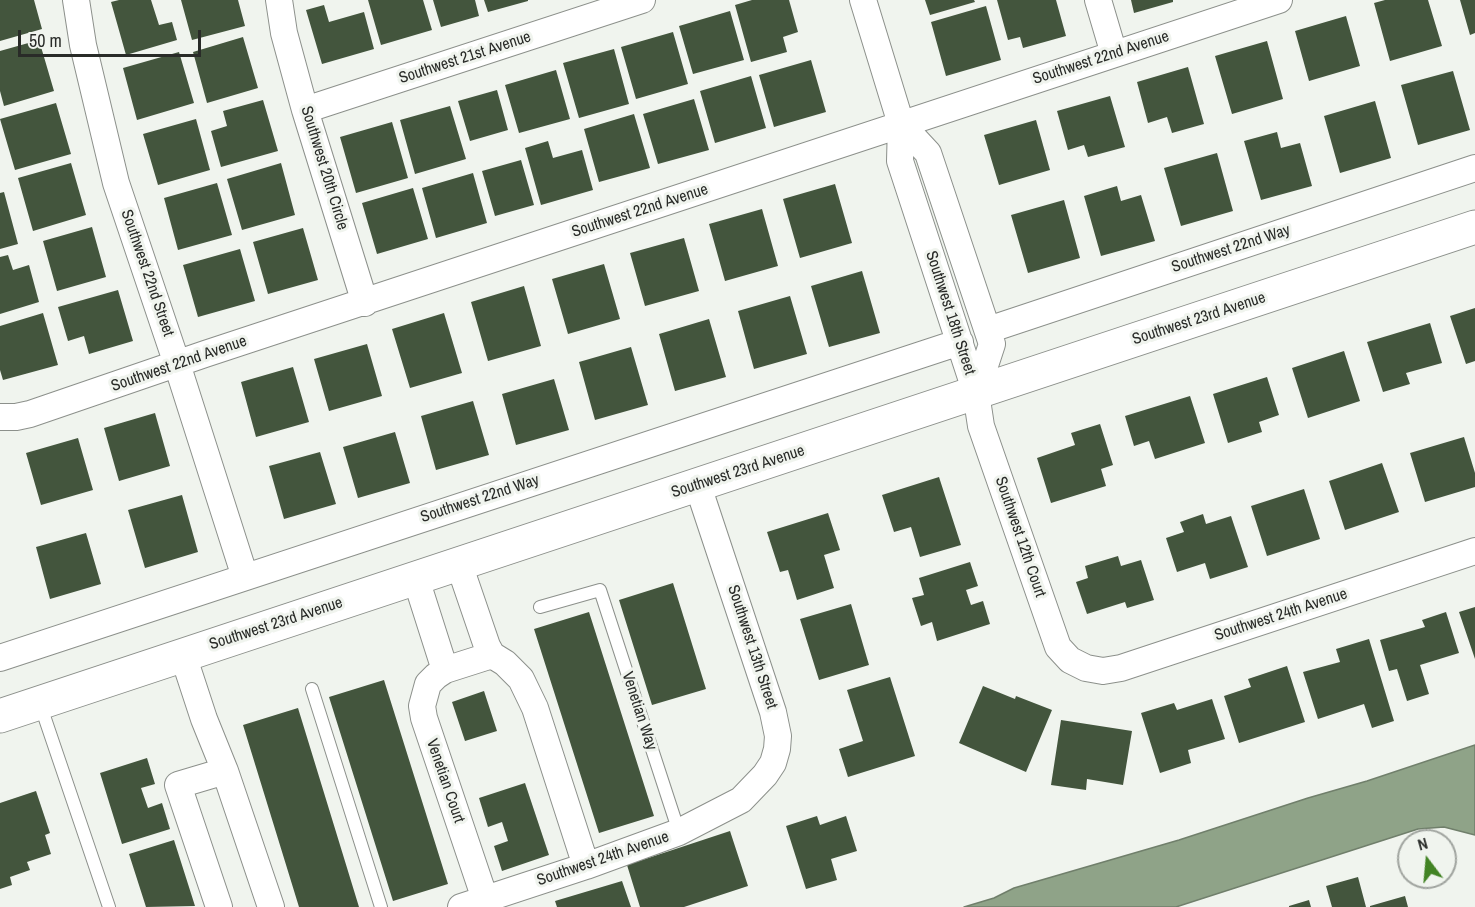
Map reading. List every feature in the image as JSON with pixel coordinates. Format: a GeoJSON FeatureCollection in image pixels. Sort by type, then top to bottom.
{"type":"FeatureCollection","features":[{"type":"Feature","properties":{"kind":"street","name":"Southwest 22nd Street"},"geometry":{"type":"LineString","coordinates":[[76,0],[88,67],[116,183],[245,577]]}},
{"type":"Feature","properties":{"kind":"street","name":"Southwest 20th Circle"},"geometry":{"type":"LineString","coordinates":[[279,0],[284,33],[365,303]]}},
{"type":"Feature","properties":{"kind":"street","name":"Southwest 18th Street"},"geometry":{"type":"LineString","coordinates":[[863,0],[901,124],[900,161],[976,393]]}},
{"type":"Feature","properties":{"kind":"street"},"geometry":{"type":"LineString","coordinates":[[1098,0],[1114,54]]}},
{"type":"Feature","properties":{"kind":"street","name":"Southwest 22nd Avenue"},"geometry":{"type":"LineString","coordinates":[[0,417],[30,414],[1279,0]]}},
{"type":"Feature","properties":{"kind":"street","name":"Southwest 21st Avenue"},"geometry":{"type":"LineString","coordinates":[[306,110],[631,2]]}},
{"type":"Feature","properties":{"kind":"street","name":"Southwest 18th Street"},"geometry":{"type":"LineString","coordinates":[[901,124],[928,153],[992,344],[976,393]]}},
{"type":"Feature","properties":{"kind":"street","name":"Southwest 22nd Way"},"geometry":{"type":"LineString","coordinates":[[988,330],[1475,168]]}},
{"type":"Feature","properties":{"kind":"street","name":"Southwest 23rd Avenue"},"geometry":{"type":"LineString","coordinates":[[0,717],[1475,227]]}},
{"type":"Feature","properties":{"kind":"street","name":"Southwest 22nd Way"},"geometry":{"type":"LineString","coordinates":[[0,658],[960,342]]}},
{"type":"Feature","properties":{"kind":"street","name":"Southwest 12th Court"},"geometry":{"type":"LineString","coordinates":[[976,393],[981,426],[1058,647],[1070,660],[1086,668]]}},
{"type":"Feature","properties":{"kind":"street","name":"Southwest 13th Street"},"geometry":{"type":"LineString","coordinates":[[698,486],[777,725],[777,749],[773,764],[741,800]]}},
{"type":"Feature","properties":{"kind":"street","name":"Southwest 24th Avenue"},"geometry":{"type":"LineString","coordinates":[[1086,668],[1103,671],[1121,668],[1475,551]]}},
{"type":"Feature","properties":{"kind":"street"},"geometry":{"type":"LineString","coordinates":[[459,564],[487,646],[492,655],[514,670],[528,692],[586,866]]}},
{"type":"Feature","properties":{"kind":"street"},"geometry":{"type":"LineString","coordinates":[[416,579],[445,670],[492,655]]}},
{"type":"Feature","properties":{"kind":"street"},"geometry":{"type":"LineString","coordinates":[[183,655],[271,907]]}},
{"type":"Feature","properties":{"kind":"street","name":"Venetian Court"},"geometry":{"type":"LineString","coordinates":[[445,670],[428,684],[422,706],[424,718],[485,899]]}},
{"type":"Feature","properties":{"kind":"street"},"geometry":{"type":"LineString","coordinates":[[219,907],[178,785],[225,771]]}},
{"type":"Feature","properties":{"kind":"street","name":"Southwest 24th Avenue"},"geometry":{"type":"LineString","coordinates":[[461,907],[586,866],[679,832],[741,800]]}},
{"type":"Feature","properties":{"kind":"lane","name":"Venetian Way"},"geometry":{"type":"LineString","coordinates":[[540,608],[600,590],[679,832]]}},
{"type":"Feature","properties":{"kind":"lane"},"geometry":{"type":"LineString","coordinates":[[312,689],[381,907]]}},
{"type":"Feature","properties":{"kind":"lane"},"geometry":{"type":"LineString","coordinates":[[39,703],[109,907]]}},
{"type":"Feature","properties":{"kind":"shaded area"},"geometry":{"type":"Polygon","coordinates":[[[1475,745],[1475,835],[1444,827],[1397,829],[1397,836],[1176,907],[964,907],[994,898],[1014,888],[1179,840],[1475,745]]]}},
{"type":"Feature","properties":{"kind":"building"},"geometry":{"type":"Polygon","coordinates":[[[0,0],[34,0],[42,29],[0,41],[0,0]]]}},
{"type":"Feature","properties":{"kind":"building"},"geometry":{"type":"Polygon","coordinates":[[[151,0],[159,25],[172,22],[177,40],[126,55],[111,2],[151,0]]]}},
{"type":"Feature","properties":{"kind":"building"},"geometry":{"type":"Polygon","coordinates":[[[181,0],[238,0],[245,26],[192,40],[181,0]]]}},
{"type":"Feature","properties":{"kind":"building"},"geometry":{"type":"Polygon","coordinates":[[[368,0],[423,0],[432,30],[381,45],[368,0]]]}},
{"type":"Feature","properties":{"kind":"building"},"geometry":{"type":"Polygon","coordinates":[[[433,0],[475,0],[479,16],[441,27],[433,0]]]}},
{"type":"Feature","properties":{"kind":"building"},"geometry":{"type":"Polygon","coordinates":[[[484,0],[528,0],[528,1],[488,12],[484,0]]]}},
{"type":"Feature","properties":{"kind":"building"},"geometry":{"type":"Polygon","coordinates":[[[752,0],[789,0],[798,32],[783,37],[787,52],[751,62],[735,5],[752,0]]]}},
{"type":"Feature","properties":{"kind":"building"},"geometry":{"type":"Polygon","coordinates":[[[925,0],[974,0],[975,2],[930,15],[925,0]]]}},
{"type":"Feature","properties":{"kind":"building"},"geometry":{"type":"Polygon","coordinates":[[[997,0],[1056,0],[1066,36],[1023,48],[1020,37],[1008,40],[997,0]]]}},
{"type":"Feature","properties":{"kind":"building"},"geometry":{"type":"Polygon","coordinates":[[[1131,0],[1173,0],[1173,2],[1134,13],[1131,0]]]}},
{"type":"Feature","properties":{"kind":"building"},"geometry":{"type":"Polygon","coordinates":[[[1385,0],[1428,0],[1442,46],[1390,61],[1374,3],[1385,0]]]}},
{"type":"Feature","properties":{"kind":"building"},"geometry":{"type":"Polygon","coordinates":[[[1460,0],[1475,0],[1475,33],[1470,35],[1460,0]]]}},
{"type":"Feature","properties":{"kind":"building"},"geometry":{"type":"Polygon","coordinates":[[[324,5],[329,22],[364,12],[374,49],[322,64],[306,10],[324,5]]]}},
{"type":"Feature","properties":{"kind":"building"},"geometry":{"type":"Polygon","coordinates":[[[986,6],[1001,60],[946,76],[931,22],[986,6]]]}},
{"type":"Feature","properties":{"kind":"building"},"geometry":{"type":"Polygon","coordinates":[[[730,11],[744,60],[693,74],[679,26],[730,11]]]}},
{"type":"Feature","properties":{"kind":"building"},"geometry":{"type":"Polygon","coordinates":[[[1346,16],[1360,66],[1309,81],[1295,31],[1346,16]]]}},
{"type":"Feature","properties":{"kind":"building"},"geometry":{"type":"Polygon","coordinates":[[[673,32],[688,84],[636,99],[621,47],[673,32]]]}},
{"type":"Feature","properties":{"kind":"building"},"geometry":{"type":"Polygon","coordinates":[[[243,37],[258,88],[207,103],[193,52],[243,37]]]}},
{"type":"Feature","properties":{"kind":"building"},"geometry":{"type":"Polygon","coordinates":[[[39,40],[54,91],[4,106],[0,91],[0,51],[39,40]]]}},
{"type":"Feature","properties":{"kind":"building"},"geometry":{"type":"Polygon","coordinates":[[[1267,41],[1283,99],[1232,114],[1215,56],[1267,41]]]}},
{"type":"Feature","properties":{"kind":"building"},"geometry":{"type":"Polygon","coordinates":[[[614,49],[629,104],[579,118],[563,63],[614,49]]]}},
{"type":"Feature","properties":{"kind":"building"},"geometry":{"type":"Polygon","coordinates":[[[179,52],[194,103],[137,120],[123,68],[179,52]]]}},
{"type":"Feature","properties":{"kind":"building"},"geometry":{"type":"Polygon","coordinates":[[[811,60],[826,112],[774,127],[759,75],[811,60]]]}},
{"type":"Feature","properties":{"kind":"building"},"geometry":{"type":"Polygon","coordinates":[[[1188,67],[1204,124],[1172,133],[1167,117],[1148,123],[1137,82],[1188,67]]]}},
{"type":"Feature","properties":{"kind":"building"},"geometry":{"type":"Polygon","coordinates":[[[556,70],[570,119],[519,133],[505,85],[556,70]]]}},
{"type":"Feature","properties":{"kind":"building"},"geometry":{"type":"Polygon","coordinates":[[[1453,71],[1470,130],[1418,145],[1401,85],[1453,71]]]}},
{"type":"Feature","properties":{"kind":"building"},"geometry":{"type":"Polygon","coordinates":[[[751,76],[766,128],[715,143],[700,91],[751,76]]]}},
{"type":"Feature","properties":{"kind":"building"},"geometry":{"type":"Polygon","coordinates":[[[497,90],[508,130],[470,141],[458,101],[497,90]]]}},
{"type":"Feature","properties":{"kind":"building"},"geometry":{"type":"Polygon","coordinates":[[[1110,96],[1125,147],[1088,157],[1084,145],[1068,150],[1057,111],[1110,96]]]}},
{"type":"Feature","properties":{"kind":"building"},"geometry":{"type":"Polygon","coordinates":[[[694,99],[709,150],[658,164],[643,114],[694,99]]]}},
{"type":"Feature","properties":{"kind":"building"},"geometry":{"type":"Polygon","coordinates":[[[263,100],[278,151],[221,167],[211,131],[227,126],[223,111],[263,100]]]}},
{"type":"Feature","properties":{"kind":"building"},"geometry":{"type":"Polygon","coordinates":[[[1375,101],[1391,158],[1340,173],[1324,116],[1375,101]]]}},
{"type":"Feature","properties":{"kind":"building"},"geometry":{"type":"Polygon","coordinates":[[[56,103],[71,154],[15,170],[0,119],[56,103]]]}},
{"type":"Feature","properties":{"kind":"building"},"geometry":{"type":"Polygon","coordinates":[[[450,106],[466,159],[415,174],[400,120],[450,106]]]}},
{"type":"Feature","properties":{"kind":"building"},"geometry":{"type":"Polygon","coordinates":[[[634,114],[650,168],[599,182],[584,129],[634,114]]]}},
{"type":"Feature","properties":{"kind":"building"},"geometry":{"type":"Polygon","coordinates":[[[196,119],[210,170],[158,185],[143,134],[196,119]]]}},
{"type":"Feature","properties":{"kind":"building"},"geometry":{"type":"Polygon","coordinates":[[[1036,120],[1050,170],[999,185],[984,135],[1036,120]]]}},
{"type":"Feature","properties":{"kind":"building"},"geometry":{"type":"Polygon","coordinates":[[[392,122],[408,178],[356,193],[340,137],[392,122]]]}},
{"type":"Feature","properties":{"kind":"building"},"geometry":{"type":"Polygon","coordinates":[[[1277,132],[1281,148],[1300,143],[1312,186],[1261,200],[1244,141],[1277,132]]]}},
{"type":"Feature","properties":{"kind":"building"},"geometry":{"type":"Polygon","coordinates":[[[548,141],[553,158],[582,150],[593,190],[541,205],[525,148],[548,141]]]}},
{"type":"Feature","properties":{"kind":"building"},"geometry":{"type":"Polygon","coordinates":[[[1217,153],[1233,211],[1181,226],[1164,168],[1217,153]]]}},
{"type":"Feature","properties":{"kind":"building"},"geometry":{"type":"Polygon","coordinates":[[[521,160],[534,205],[495,216],[482,171],[521,160]]]}},
{"type":"Feature","properties":{"kind":"building"},"geometry":{"type":"Polygon","coordinates":[[[71,163],[86,215],[33,231],[18,178],[71,163]]]}},
{"type":"Feature","properties":{"kind":"building"},"geometry":{"type":"Polygon","coordinates":[[[281,163],[295,215],[242,230],[227,179],[281,163]]]}},
{"type":"Feature","properties":{"kind":"building"},"geometry":{"type":"Polygon","coordinates":[[[473,173],[487,223],[436,238],[422,188],[473,173]]]}},
{"type":"Feature","properties":{"kind":"building"},"geometry":{"type":"Polygon","coordinates":[[[217,183],[232,235],[178,250],[164,198],[217,183]]]}},
{"type":"Feature","properties":{"kind":"building"},"geometry":{"type":"Polygon","coordinates":[[[835,184],[852,243],[800,258],[783,199],[835,184]]]}},
{"type":"Feature","properties":{"kind":"building"},"geometry":{"type":"Polygon","coordinates":[[[1117,186],[1121,201],[1141,195],[1155,241],[1101,256],[1084,196],[1117,186]]]}},
{"type":"Feature","properties":{"kind":"building"},"geometry":{"type":"Polygon","coordinates":[[[413,188],[428,239],[377,254],[362,203],[413,188]]]}},
{"type":"Feature","properties":{"kind":"building"},"geometry":{"type":"Polygon","coordinates":[[[4,192],[18,244],[0,249],[0,193],[4,192]]]}},
{"type":"Feature","properties":{"kind":"building"},"geometry":{"type":"Polygon","coordinates":[[[1064,200],[1080,258],[1028,273],[1011,215],[1064,200]]]}},
{"type":"Feature","properties":{"kind":"building"},"geometry":{"type":"Polygon","coordinates":[[[762,209],[778,266],[725,281],[709,224],[762,209]]]}},
{"type":"Feature","properties":{"kind":"building"},"geometry":{"type":"Polygon","coordinates":[[[92,227],[106,277],[57,291],[43,241],[92,227]]]}},
{"type":"Feature","properties":{"kind":"building"},"geometry":{"type":"Polygon","coordinates":[[[303,228],[318,280],[268,294],[253,242],[303,228]]]}},
{"type":"Feature","properties":{"kind":"building"},"geometry":{"type":"Polygon","coordinates":[[[684,238],[699,291],[645,306],[630,253],[684,238]]]}},
{"type":"Feature","properties":{"kind":"building"},"geometry":{"type":"Polygon","coordinates":[[[240,249],[255,301],[198,317],[183,265],[240,249]]]}},
{"type":"Feature","properties":{"kind":"building"},"geometry":{"type":"Polygon","coordinates":[[[8,255],[13,270],[29,265],[39,302],[0,314],[0,257],[8,255]]]}},
{"type":"Feature","properties":{"kind":"building"},"geometry":{"type":"Polygon","coordinates":[[[604,264],[620,319],[568,334],[552,279],[604,264]]]}},
{"type":"Feature","properties":{"kind":"building"},"geometry":{"type":"Polygon","coordinates":[[[862,271],[880,333],[829,347],[811,286],[862,271]]]}},
{"type":"Feature","properties":{"kind":"building"},"geometry":{"type":"Polygon","coordinates":[[[524,286],[541,346],[488,361],[471,302],[524,286]]]}},
{"type":"Feature","properties":{"kind":"building"},"geometry":{"type":"Polygon","coordinates":[[[118,290],[133,341],[89,354],[84,336],[68,341],[58,307],[118,290]]]}},
{"type":"Feature","properties":{"kind":"building"},"geometry":{"type":"Polygon","coordinates":[[[790,296],[807,354],[754,369],[738,311],[790,296]]]}},
{"type":"Feature","properties":{"kind":"building"},"geometry":{"type":"Polygon","coordinates":[[[1475,308],[1475,361],[1466,364],[1450,316],[1475,308]]]}},
{"type":"Feature","properties":{"kind":"building"},"geometry":{"type":"Polygon","coordinates":[[[43,313],[58,365],[3,380],[0,370],[0,326],[43,313]]]}},
{"type":"Feature","properties":{"kind":"building"},"geometry":{"type":"Polygon","coordinates":[[[444,313],[462,373],[410,388],[392,329],[444,313]]]}},
{"type":"Feature","properties":{"kind":"building"},"geometry":{"type":"Polygon","coordinates":[[[709,319],[726,377],[675,391],[659,334],[709,319]]]}},
{"type":"Feature","properties":{"kind":"building"},"geometry":{"type":"Polygon","coordinates":[[[1430,323],[1442,363],[1406,373],[1410,384],[1383,392],[1367,342],[1430,323]]]}},
{"type":"Feature","properties":{"kind":"building"},"geometry":{"type":"Polygon","coordinates":[[[367,344],[382,396],[329,411],[314,359],[367,344]]]}},
{"type":"Feature","properties":{"kind":"building"},"geometry":{"type":"Polygon","coordinates":[[[631,347],[648,405],[595,420],[579,362],[631,347]]]}},
{"type":"Feature","properties":{"kind":"building"},"geometry":{"type":"Polygon","coordinates":[[[1344,351],[1360,401],[1308,418],[1292,368],[1344,351]]]}},
{"type":"Feature","properties":{"kind":"building"},"geometry":{"type":"Polygon","coordinates":[[[293,367],[309,422],[256,437],[241,382],[293,367]]]}},
{"type":"Feature","properties":{"kind":"building"},"geometry":{"type":"Polygon","coordinates":[[[1267,377],[1279,415],[1259,422],[1262,432],[1228,443],[1213,394],[1267,377]]]}},
{"type":"Feature","properties":{"kind":"building"},"geometry":{"type":"Polygon","coordinates":[[[554,379],[569,430],[516,445],[502,394],[554,379]]]}},
{"type":"Feature","properties":{"kind":"building"},"geometry":{"type":"Polygon","coordinates":[[[1190,396],[1205,443],[1155,459],[1149,441],[1134,446],[1125,416],[1190,396]]]}},
{"type":"Feature","properties":{"kind":"building"},"geometry":{"type":"Polygon","coordinates":[[[473,401],[489,455],[436,470],[421,416],[473,401]]]}},
{"type":"Feature","properties":{"kind":"building"},"geometry":{"type":"Polygon","coordinates":[[[155,413],[170,466],[119,481],[104,428],[155,413]]]}},
{"type":"Feature","properties":{"kind":"building"},"geometry":{"type":"Polygon","coordinates":[[[1100,424],[1113,465],[1101,469],[1106,486],[1051,503],[1037,458],[1075,445],[1071,433],[1100,424]]]}},
{"type":"Feature","properties":{"kind":"building"},"geometry":{"type":"Polygon","coordinates":[[[395,432],[410,483],[358,498],[343,447],[395,432]]]}},
{"type":"Feature","properties":{"kind":"building"},"geometry":{"type":"Polygon","coordinates":[[[1464,437],[1475,473],[1475,487],[1425,502],[1410,453],[1464,437]]]}},
{"type":"Feature","properties":{"kind":"building"},"geometry":{"type":"Polygon","coordinates":[[[78,438],[93,490],[41,505],[26,453],[78,438]]]}},
{"type":"Feature","properties":{"kind":"building"},"geometry":{"type":"Polygon","coordinates":[[[320,452],[336,504],[284,519],[269,466],[320,452]]]}},
{"type":"Feature","properties":{"kind":"building"},"geometry":{"type":"Polygon","coordinates":[[[1382,463],[1399,512],[1345,530],[1329,481],[1382,463]]]}},
{"type":"Feature","properties":{"kind":"building"},"geometry":{"type":"Polygon","coordinates":[[[939,477],[961,545],[920,557],[911,527],[894,532],[882,495],[939,477]]]}},
{"type":"Feature","properties":{"kind":"building"},"geometry":{"type":"Polygon","coordinates":[[[1304,489],[1320,539],[1267,556],[1251,506],[1304,489]]]}},
{"type":"Feature","properties":{"kind":"building"},"geometry":{"type":"Polygon","coordinates":[[[182,495],[198,552],[145,568],[128,510],[182,495]]]}},
{"type":"Feature","properties":{"kind":"building"},"geometry":{"type":"Polygon","coordinates":[[[828,513],[840,550],[824,555],[834,588],[797,600],[788,570],[780,572],[767,532],[828,513]]]}},
{"type":"Feature","properties":{"kind":"building"},"geometry":{"type":"Polygon","coordinates":[[[1203,514],[1206,524],[1231,516],[1248,567],[1210,579],[1205,563],[1177,572],[1166,538],[1184,532],[1180,522],[1203,514]]]}},
{"type":"Feature","properties":{"kind":"building"},"geometry":{"type":"Polygon","coordinates":[[[86,533],[101,584],[50,599],[36,547],[86,533]]]}},
{"type":"Feature","properties":{"kind":"building"},"geometry":{"type":"Polygon","coordinates":[[[1118,556],[1121,566],[1141,560],[1154,600],[1127,608],[1125,602],[1087,614],[1076,582],[1088,578],[1085,566],[1118,556]]]}},
{"type":"Feature","properties":{"kind":"building"},"geometry":{"type":"Polygon","coordinates":[[[970,562],[978,586],[966,590],[971,605],[983,601],[990,624],[937,641],[932,622],[921,626],[912,598],[924,595],[919,578],[970,562]]]}},
{"type":"Feature","properties":{"kind":"building"},"geometry":{"type":"Polygon","coordinates":[[[673,583],[706,689],[652,705],[619,600],[673,583]]]}},
{"type":"Feature","properties":{"kind":"building"},"geometry":{"type":"Polygon","coordinates":[[[851,604],[869,665],[819,680],[800,619],[851,604]]]}},
{"type":"Feature","properties":{"kind":"building"},"geometry":{"type":"Polygon","coordinates":[[[1475,607],[1475,659],[1459,612],[1475,607]]]}},
{"type":"Feature","properties":{"kind":"building"},"geometry":{"type":"Polygon","coordinates":[[[589,612],[654,816],[599,833],[534,629],[589,612]]]}},
{"type":"Feature","properties":{"kind":"building"},"geometry":{"type":"Polygon","coordinates":[[[1446,612],[1459,653],[1420,665],[1429,694],[1407,701],[1397,669],[1389,671],[1380,640],[1425,627],[1422,620],[1446,612]]]}},
{"type":"Feature","properties":{"kind":"building"},"geometry":{"type":"Polygon","coordinates":[[[1369,639],[1394,721],[1372,728],[1364,704],[1318,719],[1303,672],[1340,662],[1336,649],[1369,639]]]}},
{"type":"Feature","properties":{"kind":"building"},"geometry":{"type":"Polygon","coordinates":[[[1287,666],[1305,722],[1239,743],[1224,696],[1251,687],[1248,679],[1287,666]]]}},
{"type":"Feature","properties":{"kind":"building"},"geometry":{"type":"Polygon","coordinates":[[[890,677],[915,756],[848,777],[839,749],[863,741],[847,690],[890,677]]]}},
{"type":"Feature","properties":{"kind":"building"},"geometry":{"type":"Polygon","coordinates":[[[384,680],[448,884],[393,901],[329,697],[384,680]]]}},
{"type":"Feature","properties":{"kind":"building"},"geometry":{"type":"Polygon","coordinates":[[[983,686],[1052,710],[1026,772],[959,743],[983,686]]]}},
{"type":"Feature","properties":{"kind":"building"},"geometry":{"type":"Polygon","coordinates":[[[484,691],[497,731],[465,741],[452,702],[484,691]]]}},
{"type":"Feature","properties":{"kind":"building"},"geometry":{"type":"Polygon","coordinates":[[[1212,699],[1225,739],[1188,750],[1191,763],[1160,773],[1141,713],[1174,703],[1177,710],[1212,699]]]}},
{"type":"Feature","properties":{"kind":"building"},"geometry":{"type":"Polygon","coordinates":[[[298,708],[359,907],[299,907],[243,725],[298,708]]]}},
{"type":"Feature","properties":{"kind":"building"},"geometry":{"type":"Polygon","coordinates":[[[1061,720],[1132,731],[1123,785],[1087,779],[1086,790],[1051,785],[1061,720]]]}},
{"type":"Feature","properties":{"kind":"building"},"geometry":{"type":"Polygon","coordinates":[[[147,758],[155,784],[141,788],[148,808],[162,803],[170,829],[122,844],[100,773],[147,758]]]}},
{"type":"Feature","properties":{"kind":"building"},"geometry":{"type":"Polygon","coordinates":[[[525,783],[549,855],[502,871],[494,846],[508,841],[502,822],[488,827],[479,798],[525,783]]]}},
{"type":"Feature","properties":{"kind":"building"},"geometry":{"type":"Polygon","coordinates":[[[36,791],[50,833],[45,835],[51,854],[27,862],[30,870],[10,877],[12,885],[0,889],[0,803],[36,791]]]}},
{"type":"Feature","properties":{"kind":"building"},"geometry":{"type":"Polygon","coordinates":[[[817,816],[820,825],[846,816],[857,851],[831,859],[837,880],[806,889],[786,826],[817,816]]]}},
{"type":"Feature","properties":{"kind":"building"},"geometry":{"type":"Polygon","coordinates":[[[730,831],[748,886],[684,907],[640,907],[627,865],[730,831]]]}},
{"type":"Feature","properties":{"kind":"building"},"geometry":{"type":"Polygon","coordinates":[[[174,840],[195,906],[146,907],[129,854],[174,840]]]}},
{"type":"Feature","properties":{"kind":"building"},"geometry":{"type":"Polygon","coordinates":[[[1358,877],[1366,907],[1332,907],[1326,886],[1358,877]]]}},
{"type":"Feature","properties":{"kind":"building"},"geometry":{"type":"Polygon","coordinates":[[[622,881],[631,907],[557,907],[555,901],[622,881]]]}},
{"type":"Feature","properties":{"kind":"building"},"geometry":{"type":"Polygon","coordinates":[[[1405,896],[1408,907],[1370,907],[1370,906],[1405,896]]]}},
{"type":"Feature","properties":{"kind":"building"},"geometry":{"type":"Polygon","coordinates":[[[1309,900],[1311,907],[1289,907],[1289,906],[1309,900]]]}}]}
